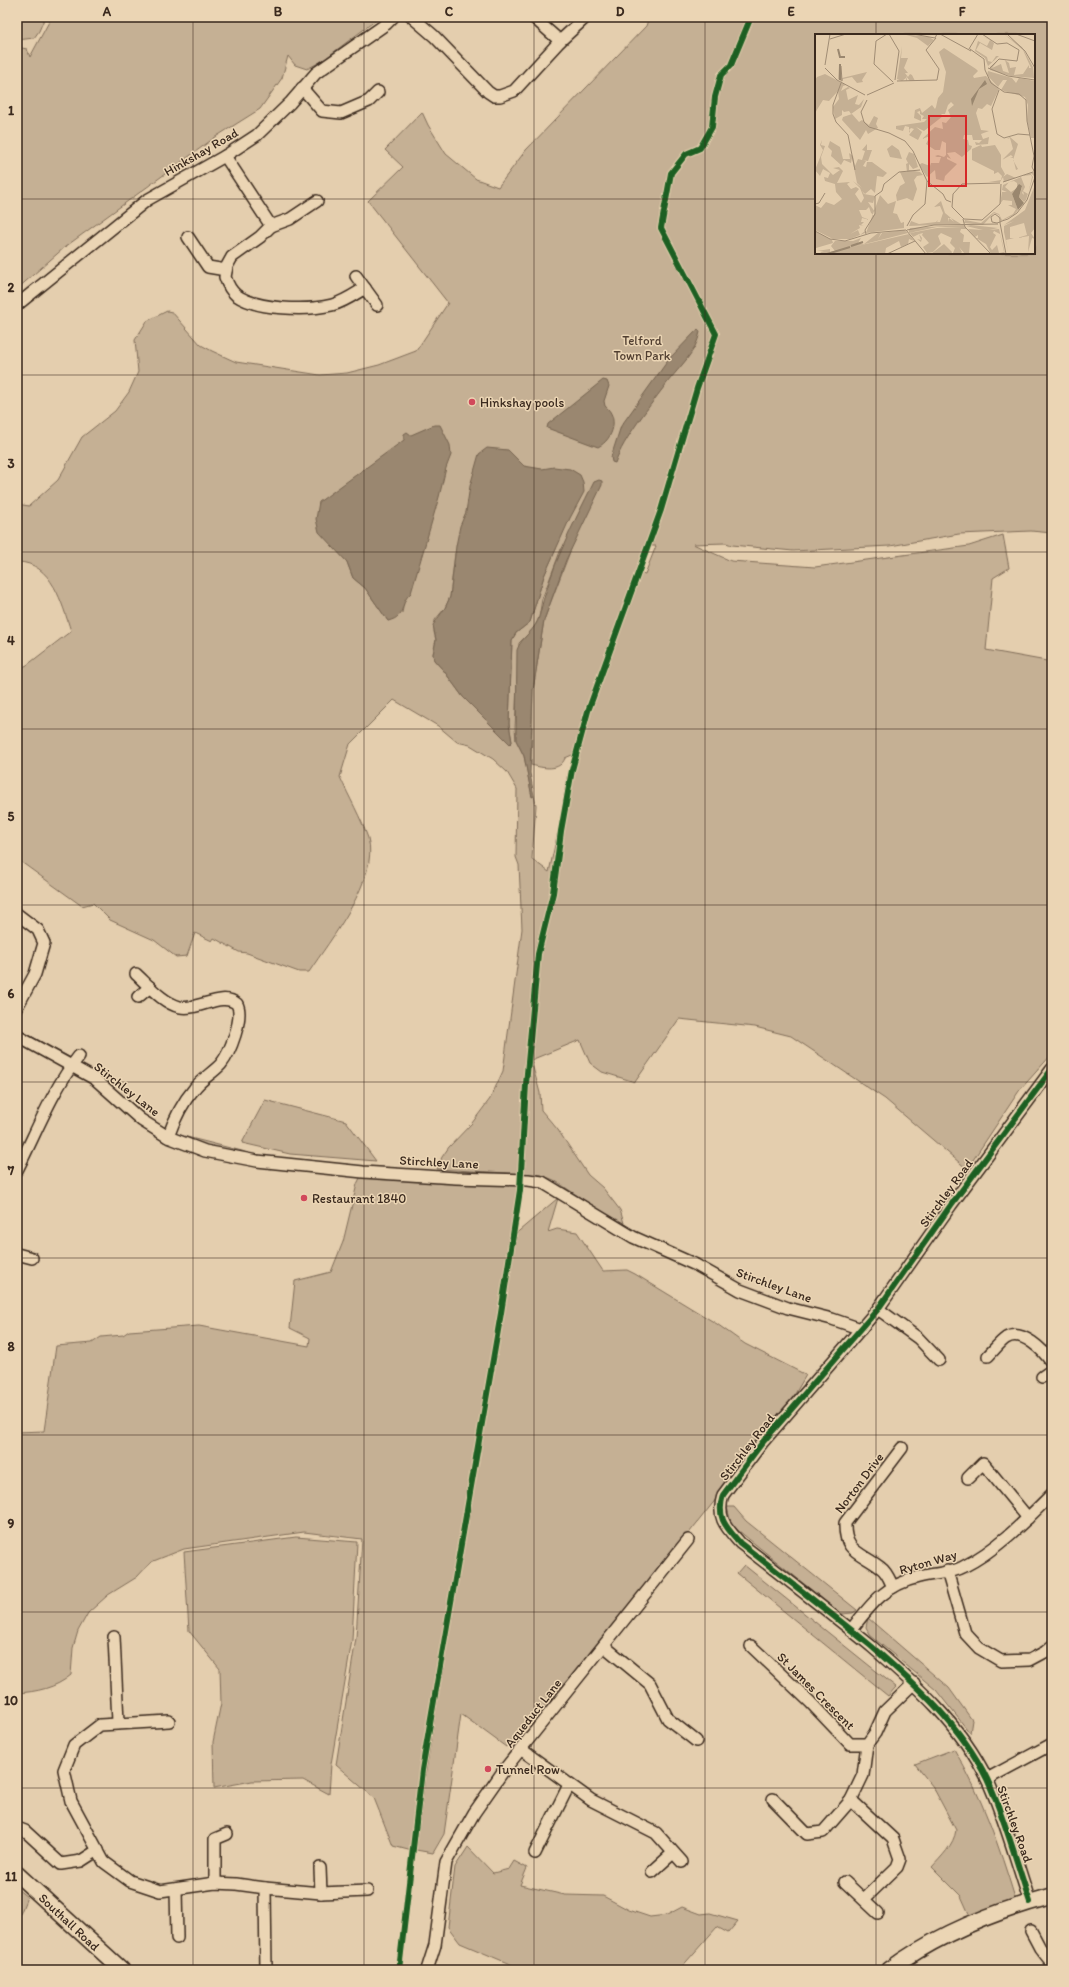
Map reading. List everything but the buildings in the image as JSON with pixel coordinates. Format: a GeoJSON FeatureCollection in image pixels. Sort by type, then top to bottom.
{"type":"FeatureCollection","features":[{"type":"Feature","properties":{"kind":"street","name":"Hinkshay Road"},"geometry":{"type":"LineString","coordinates":[[17,305],[147,200],[225,156],[257,135],[290,103],[316,73],[386,24],[393,17]]}},
{"type":"Feature","properties":{"kind":"street"},"geometry":{"type":"LineString","coordinates":[[412,17],[434,36],[494,96],[500,96],[514,91],[560,41],[586,17]]}},
{"type":"Feature","properties":{"kind":"street"},"geometry":{"type":"LineString","coordinates":[[533,17],[560,41]]}},
{"type":"Feature","properties":{"kind":"street"},"geometry":{"type":"LineString","coordinates":[[302,88],[322,111],[341,113],[369,101],[378,92]]}},
{"type":"Feature","properties":{"kind":"street"},"geometry":{"type":"LineString","coordinates":[[225,156],[271,226]]}},
{"type":"Feature","properties":{"kind":"street"},"geometry":{"type":"LineString","coordinates":[[317,202],[290,219],[271,226],[260,237],[232,257],[224,277],[232,291],[246,300],[265,305],[318,308],[334,305],[365,288]]}},
{"type":"Feature","properties":{"kind":"street"},"geometry":{"type":"LineString","coordinates":[[188,237],[208,267],[226,270]]}},
{"type":"Feature","properties":{"kind":"street"},"geometry":{"type":"LineString","coordinates":[[356,276],[377,305]]}},
{"type":"Feature","properties":{"kind":"street"},"geometry":{"type":"LineString","coordinates":[[17,914],[47,936],[35,974],[17,1007]]}},
{"type":"Feature","properties":{"kind":"street"},"geometry":{"type":"LineString","coordinates":[[136,974],[167,1002],[179,1007],[193,1008],[226,1000],[237,1004],[240,1013],[233,1039],[225,1057],[217,1068],[193,1090],[173,1122],[168,1137]]}},
{"type":"Feature","properties":{"kind":"street"},"geometry":{"type":"LineString","coordinates":[[138,997],[150,986]]}},
{"type":"Feature","properties":{"kind":"street","name":"Stirchley Lane"},"geometry":{"type":"LineString","coordinates":[[17,1036],[95,1079],[141,1120],[168,1137],[205,1151],[257,1161],[364,1172],[502,1180],[528,1180],[542,1182],[633,1237],[696,1265],[740,1290],[788,1308],[832,1319],[861,1329]]}},
{"type":"Feature","properties":{"kind":"street"},"geometry":{"type":"LineString","coordinates":[[17,1170],[21,1151],[71,1065],[78,1056]]}},
{"type":"Feature","properties":{"kind":"street","name":"Stirchley Road"},"geometry":{"type":"LineString","coordinates":[[1030,1902],[1005,1826],[987,1779],[953,1725],[914,1683],[851,1630],[740,1543],[726,1527],[721,1517],[720,1504],[723,1495],[762,1443],[878,1309],[951,1205],[1052,1069]]}},
{"type":"Feature","properties":{"kind":"street"},"geometry":{"type":"LineString","coordinates":[[17,1254],[32,1258]]}},
{"type":"Feature","properties":{"kind":"street"},"geometry":{"type":"LineString","coordinates":[[878,1309],[918,1338],[938,1360]]}},
{"type":"Feature","properties":{"kind":"street"},"geometry":{"type":"LineString","coordinates":[[988,1356],[1007,1338],[1016,1335],[1023,1336],[1052,1362]]}},
{"type":"Feature","properties":{"kind":"street","name":"Norton Drive"},"geometry":{"type":"LineString","coordinates":[[893,1587],[883,1569],[850,1548],[844,1535],[845,1523],[902,1448]]}},
{"type":"Feature","properties":{"kind":"street"},"geometry":{"type":"LineString","coordinates":[[968,1478],[983,1464],[1028,1518]]}},
{"type":"Feature","properties":{"kind":"street","name":"Ryton Way"},"geometry":{"type":"LineString","coordinates":[[851,1630],[874,1600],[893,1587],[917,1577],[961,1569],[984,1556],[1028,1518],[1052,1494]]}},
{"type":"Feature","properties":{"kind":"street","name":"Aqueduct Lane"},"geometry":{"type":"LineString","coordinates":[[426,1970],[435,1945],[446,1862],[474,1813],[504,1770],[522,1750],[688,1540]]}},
{"type":"Feature","properties":{"kind":"street"},"geometry":{"type":"LineString","coordinates":[[947,1571],[965,1633],[979,1648],[1001,1661],[1030,1660],[1045,1652],[1052,1646]]}},
{"type":"Feature","properties":{"kind":"street"},"geometry":{"type":"LineString","coordinates":[[114,1637],[118,1722]]}},
{"type":"Feature","properties":{"kind":"street"},"geometry":{"type":"LineString","coordinates":[[604,1646],[650,1684],[668,1719],[696,1741]]}},
{"type":"Feature","properties":{"kind":"street","name":"St James Crescent"},"geometry":{"type":"LineString","coordinates":[[751,1646],[810,1702],[850,1744],[867,1744]]}},
{"type":"Feature","properties":{"kind":"street"},"geometry":{"type":"LineString","coordinates":[[773,1799],[808,1834],[823,1832],[851,1800],[863,1775],[867,1744],[875,1733],[885,1711],[914,1683]]}},
{"type":"Feature","properties":{"kind":"street"},"geometry":{"type":"LineString","coordinates":[[169,1721],[118,1722],[100,1725],[74,1745],[64,1770],[71,1801],[104,1862],[130,1881],[160,1892],[215,1883],[321,1893],[367,1891]]}},
{"type":"Feature","properties":{"kind":"street"},"geometry":{"type":"LineString","coordinates":[[987,1779],[1052,1744]]}},
{"type":"Feature","properties":{"kind":"street"},"geometry":{"type":"LineString","coordinates":[[522,1750],[591,1800],[656,1833],[682,1862]]}},
{"type":"Feature","properties":{"kind":"street"},"geometry":{"type":"LineString","coordinates":[[535,1853],[569,1785]]}},
{"type":"Feature","properties":{"kind":"street"},"geometry":{"type":"LineString","coordinates":[[851,1800],[893,1839],[900,1859],[897,1867],[864,1899]]}},
{"type":"Feature","properties":{"kind":"street"},"geometry":{"type":"LineString","coordinates":[[17,1828],[25,1831],[60,1864],[80,1861],[98,1850]]}},
{"type":"Feature","properties":{"kind":"street"},"geometry":{"type":"LineString","coordinates":[[215,1883],[215,1839],[227,1834]]}},
{"type":"Feature","properties":{"kind":"street"},"geometry":{"type":"LineString","coordinates":[[652,1872],[673,1853]]}},
{"type":"Feature","properties":{"kind":"street"},"geometry":{"type":"LineString","coordinates":[[320,1868],[321,1893]]}},
{"type":"Feature","properties":{"kind":"street","name":"Southall Road"},"geometry":{"type":"LineString","coordinates":[[17,1874],[122,1970]]}},
{"type":"Feature","properties":{"kind":"street"},"geometry":{"type":"LineString","coordinates":[[845,1882],[878,1913]]}},
{"type":"Feature","properties":{"kind":"street"},"geometry":{"type":"LineString","coordinates":[[265,1888],[266,1970]]}},
{"type":"Feature","properties":{"kind":"street"},"geometry":{"type":"LineString","coordinates":[[176,1889],[177,1938]]}},
{"type":"Feature","properties":{"kind":"street"},"geometry":{"type":"LineString","coordinates":[[889,1970],[943,1938],[989,1916],[1052,1896]]}},
{"type":"Feature","properties":{"kind":"street"},"geometry":{"type":"LineString","coordinates":[[1031,1931],[1040,1948],[1052,1963]]}},
{"type":"Feature","properties":{"kind":"green space"},"geometry":{"type":"Polygon","coordinates":[[[17,17],[45,17],[34,38],[17,40],[17,17]]]}},
{"type":"Feature","properties":{"kind":"green space"},"geometry":{"type":"Polygon","coordinates":[[[45,17],[380,17],[322,61],[307,69],[295,65],[288,56],[282,78],[260,109],[217,136],[65,247],[17,289],[17,47],[27,49],[30,57],[50,20],[45,17]]]}},
{"type":"Feature","properties":{"kind":"green space","name":"Telford Town Park"},"geometry":{"type":"Polygon","coordinates":[[[649,17],[1052,17],[1052,533],[1031,531],[959,534],[890,546],[793,551],[732,545],[726,543],[693,544],[731,561],[815,567],[969,546],[1003,535],[1009,568],[993,578],[986,650],[1052,662],[1052,1054],[1019,1091],[967,1169],[885,1099],[791,1036],[755,1027],[679,1019],[635,1082],[602,1072],[590,1063],[580,1040],[531,1060],[540,1093],[541,1110],[558,1130],[588,1175],[603,1188],[620,1210],[624,1223],[602,1212],[554,1180],[541,1175],[437,1169],[442,1157],[449,1147],[472,1123],[490,1099],[503,1071],[522,929],[519,865],[516,857],[517,789],[507,772],[493,759],[470,745],[457,742],[438,726],[394,700],[350,744],[340,777],[368,838],[370,854],[367,871],[351,908],[309,972],[299,972],[247,953],[239,952],[214,938],[212,941],[195,933],[187,956],[176,957],[154,940],[110,920],[93,903],[82,906],[17,859],[17,670],[27,665],[71,631],[59,597],[54,586],[47,577],[39,569],[29,564],[17,562],[17,504],[29,506],[58,480],[82,437],[115,411],[129,392],[138,372],[135,340],[147,321],[167,311],[172,312],[201,345],[236,362],[320,375],[347,373],[379,365],[416,351],[448,303],[368,201],[403,167],[385,150],[422,112],[428,125],[446,154],[476,179],[498,187],[526,150],[646,26],[649,17]],[[646,546],[638,572],[645,574],[656,546],[646,546]],[[556,549],[455,553],[450,597],[445,608],[435,620],[434,632],[436,640],[433,654],[434,660],[463,697],[510,744],[512,742],[509,724],[512,640],[516,633],[530,622],[544,576],[556,549]],[[561,549],[542,599],[539,618],[533,629],[519,643],[515,728],[516,740],[524,756],[532,796],[534,796],[536,805],[532,859],[549,872],[560,822],[567,777],[574,759],[572,755],[565,758],[559,765],[551,768],[531,765],[533,690],[544,620],[571,549],[561,549]],[[347,562],[353,578],[365,588],[388,621],[402,613],[405,598],[347,562]]]}},
{"type":"Feature","properties":{"kind":"green space"},"geometry":{"type":"Polygon","coordinates":[[[18,1029],[73,1059],[73,1062],[22,1035],[18,1029]]]}},
{"type":"Feature","properties":{"kind":"green space"},"geometry":{"type":"Polygon","coordinates":[[[265,1100],[346,1121],[376,1161],[290,1154],[242,1143],[265,1100]]]}},
{"type":"Feature","properties":{"kind":"green space"},"geometry":{"type":"Polygon","coordinates":[[[179,1135],[242,1151],[252,1155],[184,1142],[179,1135]]]}},
{"type":"Feature","properties":{"kind":"green space"},"geometry":{"type":"Polygon","coordinates":[[[362,1174],[521,1180],[513,1236],[558,1198],[548,1232],[557,1229],[577,1232],[603,1271],[627,1270],[635,1274],[717,1324],[745,1344],[806,1375],[788,1406],[748,1459],[603,1641],[506,1747],[461,1714],[444,1834],[433,1853],[416,1850],[425,1777],[480,1435],[447,1621],[412,1851],[393,1846],[374,1798],[336,1765],[356,1638],[362,1539],[304,1532],[184,1549],[151,1562],[137,1577],[108,1595],[88,1613],[78,1631],[73,1648],[71,1675],[59,1683],[46,1688],[31,1692],[17,1693],[17,1432],[44,1431],[56,1346],[92,1343],[101,1337],[123,1335],[129,1331],[199,1326],[309,1346],[310,1338],[290,1328],[295,1281],[331,1272],[343,1242],[357,1184],[362,1174]]]}},
{"type":"Feature","properties":{"kind":"green space"},"geometry":{"type":"Polygon","coordinates":[[[727,1507],[734,1507],[746,1521],[857,1610],[853,1613],[841,1614],[739,1531],[731,1523],[727,1507]]]}},
{"type":"Feature","properties":{"kind":"green space"},"geometry":{"type":"Polygon","coordinates":[[[296,1537],[357,1542],[352,1640],[331,1764],[329,1794],[303,1780],[252,1781],[214,1788],[213,1742],[221,1703],[220,1669],[189,1631],[184,1552],[296,1537]]]}},
{"type":"Feature","properties":{"kind":"green space"},"geometry":{"type":"Polygon","coordinates":[[[744,1565],[896,1687],[888,1696],[737,1573],[744,1565]]]}},
{"type":"Feature","properties":{"kind":"green space"},"geometry":{"type":"Polygon","coordinates":[[[868,1618],[949,1688],[972,1720],[970,1733],[936,1690],[870,1635],[866,1627],[868,1618]]]}},
{"type":"Feature","properties":{"kind":"green space"},"geometry":{"type":"Polygon","coordinates":[[[954,1749],[973,1785],[989,1822],[1003,1859],[1015,1898],[970,1916],[961,1896],[932,1867],[950,1846],[956,1830],[933,1787],[915,1764],[954,1749]]]}},
{"type":"Feature","properties":{"kind":"green space"},"geometry":{"type":"Polygon","coordinates":[[[468,1847],[493,1873],[509,1869],[514,1861],[527,1868],[520,1885],[565,1895],[603,1896],[629,1910],[650,1917],[667,1915],[682,1907],[701,1914],[710,1913],[738,1921],[728,1933],[717,1927],[679,1970],[524,1970],[460,1943],[448,1927],[455,1867],[468,1847]]]}},
{"type":"Feature","properties":{"kind":"green space"},"geometry":{"type":"Polygon","coordinates":[[[17,1889],[27,1897],[17,1922],[17,1889]]]}},
{"type":"Feature","properties":{"kind":"shaded area"},"geometry":{"type":"Polygon","coordinates":[[[698,329],[700,332],[698,340],[691,353],[638,422],[624,443],[615,463],[612,462],[611,457],[621,426],[669,359],[698,329]]]}},
{"type":"Feature","properties":{"kind":"shaded area"},"geometry":{"type":"Polygon","coordinates":[[[603,380],[607,381],[609,386],[604,401],[605,406],[612,416],[613,422],[613,428],[608,439],[598,447],[547,428],[548,424],[603,380]]]}},
{"type":"Feature","properties":{"kind":"shaded area"},"geometry":{"type":"Polygon","coordinates":[[[434,425],[440,425],[450,445],[451,455],[411,593],[405,601],[401,613],[394,619],[388,621],[365,588],[353,578],[347,562],[319,532],[316,519],[319,502],[404,440],[404,434],[407,432],[411,435],[434,425]]]}},
{"type":"Feature","properties":{"kind":"shaded area"},"geometry":{"type":"Polygon","coordinates":[[[487,448],[508,450],[524,466],[542,469],[554,467],[570,469],[580,475],[583,482],[584,492],[570,518],[544,576],[530,622],[516,633],[512,640],[509,724],[512,742],[510,744],[463,697],[434,660],[433,654],[436,640],[433,625],[445,608],[450,597],[460,526],[466,512],[470,486],[479,454],[487,448]]]}},
{"type":"Feature","properties":{"kind":"shaded area"},"geometry":{"type":"Polygon","coordinates":[[[599,480],[602,481],[602,485],[566,560],[544,620],[533,690],[530,773],[534,796],[532,797],[524,756],[516,740],[517,650],[519,645],[537,622],[549,582],[562,548],[594,482],[599,480]]]}},
{"type":"Feature","properties":{"kind":"cycle path"},"geometry":{"type":"LineString","coordinates":[[399,1970],[422,1770],[501,1313],[520,1190],[526,1084],[538,954],[553,893],[561,831],[572,770],[588,711],[661,510],[697,388],[716,334],[661,228],[671,173],[686,154],[700,148],[712,127],[715,97],[721,75],[731,65],[751,17]]}},
{"type":"Feature","properties":{"kind":"cycle path"},"geometry":{"type":"LineString","coordinates":[[1030,1902],[1005,1824],[987,1779],[976,1759],[951,1723],[921,1691],[871,1646],[740,1543],[730,1532],[724,1522],[721,1503],[723,1495],[762,1443],[878,1309],[951,1205],[1052,1069]]}},
{"type":"Feature","properties":{"kind":"place","name":"Hinkshay pools"},"geometry":{"type":"Point","coordinates":[472,402]}},
{"type":"Feature","properties":{"kind":"place","name":"Restaurant 1840"},"geometry":{"type":"Point","coordinates":[304,1198]}},
{"type":"Feature","properties":{"kind":"place","name":"Tunnel Row"},"geometry":{"type":"Point","coordinates":[488,1769]}}]}
